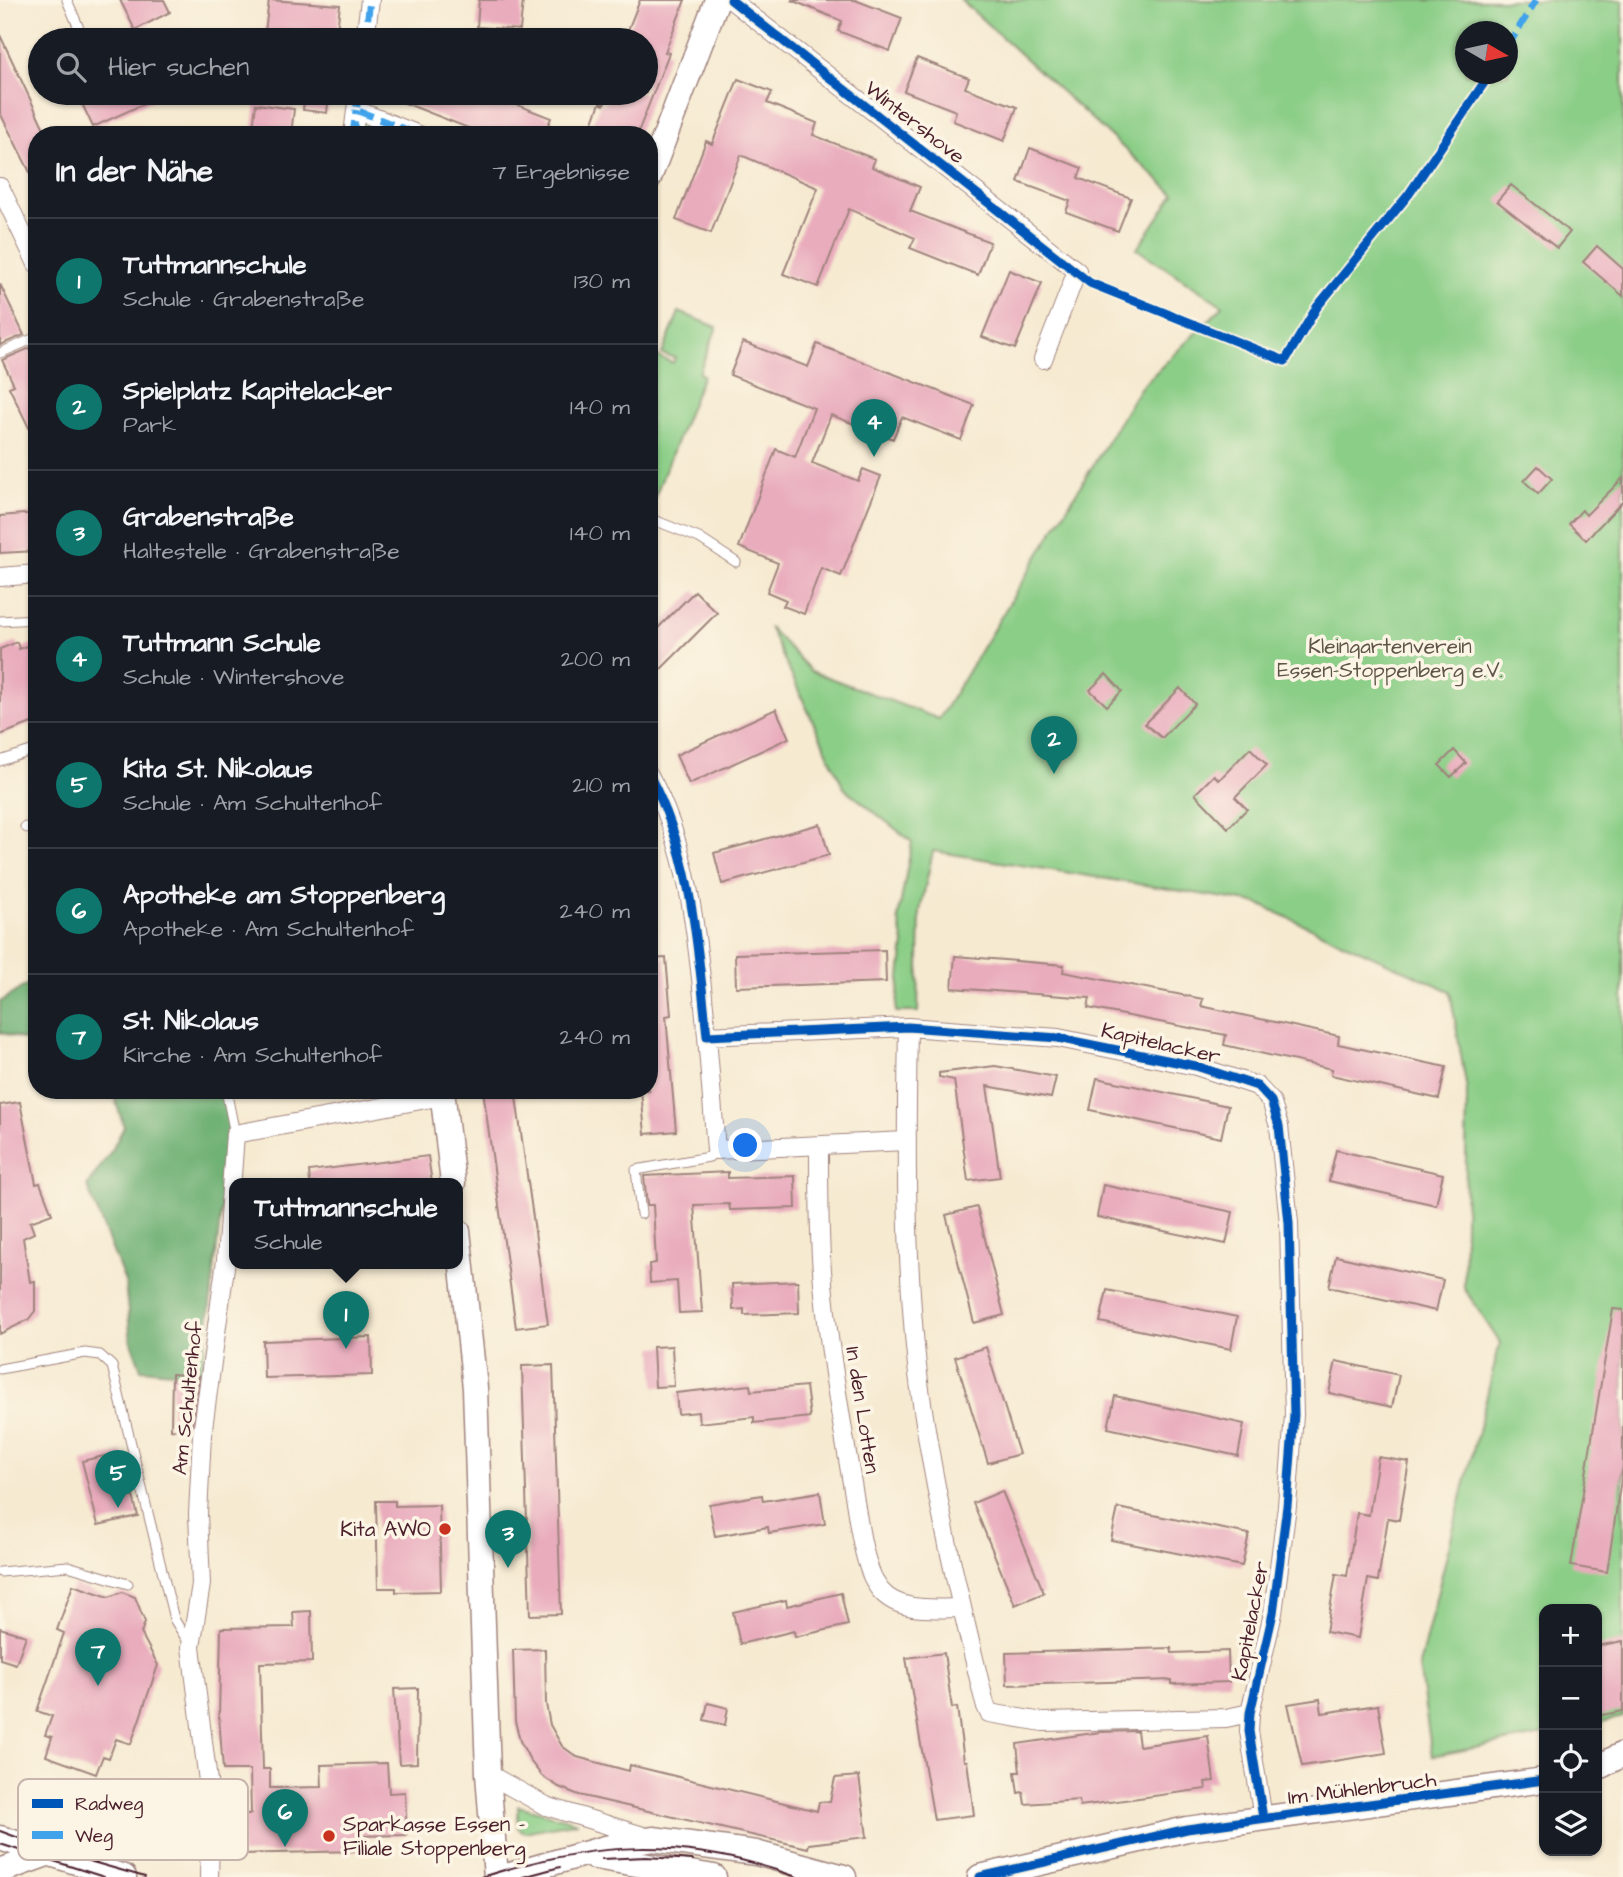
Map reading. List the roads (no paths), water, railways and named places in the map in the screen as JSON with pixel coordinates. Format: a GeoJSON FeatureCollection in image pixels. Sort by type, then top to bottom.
{"type":"FeatureCollection","features":[{"type":"Feature","properties":{"kind":"main road"},"geometry":{"type":"LineString","coordinates":[[658,154],[717,0]]}},
{"type":"Feature","properties":{"kind":"main road"},"geometry":{"type":"LineString","coordinates":[[443,1099],[452,1178]]}},
{"type":"Feature","properties":{"kind":"main road"},"geometry":{"type":"LineString","coordinates":[[462,1269],[476,1400],[488,1774],[495,1877]]}},
{"type":"Feature","properties":{"kind":"main road"},"geometry":{"type":"LineString","coordinates":[[1602,1768],[1623,1754]]}},
{"type":"Feature","properties":{"kind":"main road"},"geometry":{"type":"LineString","coordinates":[[1602,1772],[1623,1774]]}},
{"type":"Feature","properties":{"kind":"main road","name":"Im Mühlenbruch"},"geometry":{"type":"LineString","coordinates":[[980,1877],[1187,1829],[1539,1781]]}},
{"type":"Feature","properties":{"kind":"main road"},"geometry":{"type":"LineString","coordinates":[[0,1838],[18,1844]]}},
{"type":"Feature","properties":{"kind":"main road"},"geometry":{"type":"LineString","coordinates":[[503,1877],[605,1848],[653,1839],[756,1853],[844,1877]]}},
{"type":"Feature","properties":{"kind":"main road"},"geometry":{"type":"LineString","coordinates":[[587,1855],[714,1877]]}},
{"type":"Feature","properties":{"kind":"main road"},"geometry":{"type":"LineString","coordinates":[[0,1871],[30,1860]]}},
{"type":"Feature","properties":{"kind":"main road"},"geometry":{"type":"LineString","coordinates":[[67,1860],[124,1877]]}},
{"type":"Feature","properties":{"kind":"street"},"geometry":{"type":"LineString","coordinates":[[366,28],[370,0]]}},
{"type":"Feature","properties":{"kind":"street","name":"Wintershove"},"geometry":{"type":"LineString","coordinates":[[731,0],[1077,271],[1043,359]]}},
{"type":"Feature","properties":{"kind":"street"},"geometry":{"type":"LineString","coordinates":[[354,126],[358,105]]}},
{"type":"Feature","properties":{"kind":"street"},"geometry":{"type":"LineString","coordinates":[[364,105],[402,126]]}},
{"type":"Feature","properties":{"kind":"street"},"geometry":{"type":"LineString","coordinates":[[0,188],[28,243]]}},
{"type":"Feature","properties":{"kind":"street"},"geometry":{"type":"LineString","coordinates":[[0,577],[28,575]]}},
{"type":"Feature","properties":{"kind":"street"},"geometry":{"type":"LineString","coordinates":[[658,798],[670,829],[691,906],[707,1036],[716,1150],[906,1141]]}},
{"type":"Feature","properties":{"kind":"street"},"geometry":{"type":"LineString","coordinates":[[908,1027],[906,1141],[909,1251],[918,1367],[936,1484],[962,1608],[989,1713],[999,1717],[1043,1722],[1226,1718],[1250,1713]]}},
{"type":"Feature","properties":{"kind":"street","name":"Kapitelacker"},"geometry":{"type":"LineString","coordinates":[[707,1036],[908,1027],[989,1031],[1096,1045],[1196,1066],[1257,1086],[1272,1101],[1279,1126],[1289,1223],[1294,1415],[1287,1506],[1275,1603],[1250,1713],[1249,1731],[1263,1818]]}},
{"type":"Feature","properties":{"kind":"street"},"geometry":{"type":"LineString","coordinates":[[235,1134],[412,1099]]}},
{"type":"Feature","properties":{"kind":"street","name":"Am Schultenhof"},"geometry":{"type":"LineString","coordinates":[[232,1178],[235,1134]]}},
{"type":"Feature","properties":{"kind":"street","name":"In den Lotten"},"geometry":{"type":"LineString","coordinates":[[819,1146],[821,1258],[832,1370],[859,1524],[871,1573],[880,1590],[897,1603],[921,1607],[962,1608]]}},
{"type":"Feature","properties":{"kind":"street","name":"Am Schultenhof"},"geometry":{"type":"LineString","coordinates":[[208,1779],[191,1647],[201,1584],[198,1514],[202,1435],[226,1260],[229,1218]]}},
{"type":"Feature","properties":{"kind":"street"},"geometry":{"type":"LineString","coordinates":[[488,1774],[546,1806],[653,1839]]}},
{"type":"Feature","properties":{"kind":"lane"},"geometry":{"type":"LineString","coordinates":[[67,0],[79,28]]}},
{"type":"Feature","properties":{"kind":"lane"},"geometry":{"type":"LineString","coordinates":[[0,353],[28,341]]}},
{"type":"Feature","properties":{"kind":"lane"},"geometry":{"type":"LineString","coordinates":[[658,522],[699,538],[736,562]]}},
{"type":"Feature","properties":{"kind":"lane"},"geometry":{"type":"LineString","coordinates":[[0,621],[28,619]]}},
{"type":"Feature","properties":{"kind":"lane"},"geometry":{"type":"LineString","coordinates":[[0,761],[28,752]]}},
{"type":"Feature","properties":{"kind":"lane"},"geometry":{"type":"LineString","coordinates":[[228,1099],[235,1134]]}},
{"type":"Feature","properties":{"kind":"lane"},"geometry":{"type":"LineString","coordinates":[[641,1214],[636,1170],[709,1157],[716,1150]]}},
{"type":"Feature","properties":{"kind":"lane"},"geometry":{"type":"LineString","coordinates":[[0,1369],[85,1353],[100,1356],[112,1366],[174,1619],[191,1647]]}},
{"type":"Feature","properties":{"kind":"lane"},"geometry":{"type":"LineString","coordinates":[[0,1572],[68,1566],[128,1584]]}},
{"type":"Feature","properties":{"kind":"tram line"},"geometry":{"type":"LineString","coordinates":[[0,1831],[18,1838]]}},
{"type":"Feature","properties":{"kind":"tram line"},"geometry":{"type":"LineString","coordinates":[[0,1844],[18,1850]]}},
{"type":"Feature","properties":{"kind":"tram line"},"geometry":{"type":"LineString","coordinates":[[481,1877],[563,1856],[639,1848],[677,1849],[716,1855],[797,1877]]}},
{"type":"Feature","properties":{"kind":"tram line"},"geometry":{"type":"LineString","coordinates":[[602,1859],[646,1857],[693,1860]]}},
{"type":"Feature","properties":{"kind":"tram line"},"geometry":{"type":"LineString","coordinates":[[50,1860],[104,1877]]}},
{"type":"Feature","properties":{"kind":"tram line"},"geometry":{"type":"LineString","coordinates":[[86,1860],[145,1877]]}},
{"type":"Feature","properties":{"kind":"tram line"},"geometry":{"type":"LineString","coordinates":[[523,1877],[560,1867]]}},
{"type":"Feature","properties":{"kind":"place","name":"Tuttmann Schule"},"geometry":{"type":"Point","coordinates":[874,457]}},
{"type":"Feature","properties":{"kind":"place","name":"Spielplatz Kapitelacker"},"geometry":{"type":"Point","coordinates":[1054,774]}},
{"type":"Feature","properties":{"kind":"place","name":"Tuttmannschule"},"geometry":{"type":"Point","coordinates":[346,1349]}},
{"type":"Feature","properties":{"kind":"place","name":"Kita St. Nikolaus"},"geometry":{"type":"Point","coordinates":[118,1508]}},
{"type":"Feature","properties":{"kind":"place","name":"Kita AWO"},"geometry":{"type":"Point","coordinates":[445,1529]}},
{"type":"Feature","properties":{"kind":"place","name":"Grabenstraße"},"geometry":{"type":"Point","coordinates":[508,1568]}},
{"type":"Feature","properties":{"kind":"place","name":"St. Nikolaus"},"geometry":{"type":"Point","coordinates":[98,1686]}},
{"type":"Feature","properties":{"kind":"place","name":"Sparkasse Essen - Filiale Stoppenberg"},"geometry":{"type":"Point","coordinates":[329,1836]}},
{"type":"Feature","properties":{"kind":"place","name":"Apotheke am Stoppenberg"},"geometry":{"type":"Point","coordinates":[285,1847]}},
{"type":"Feature","properties":{"kind":"park label","name":"Kleingartenverein Essen-Stoppenberg e.V."},"geometry":{"type":"Point","coordinates":[1390,658]}}]}
